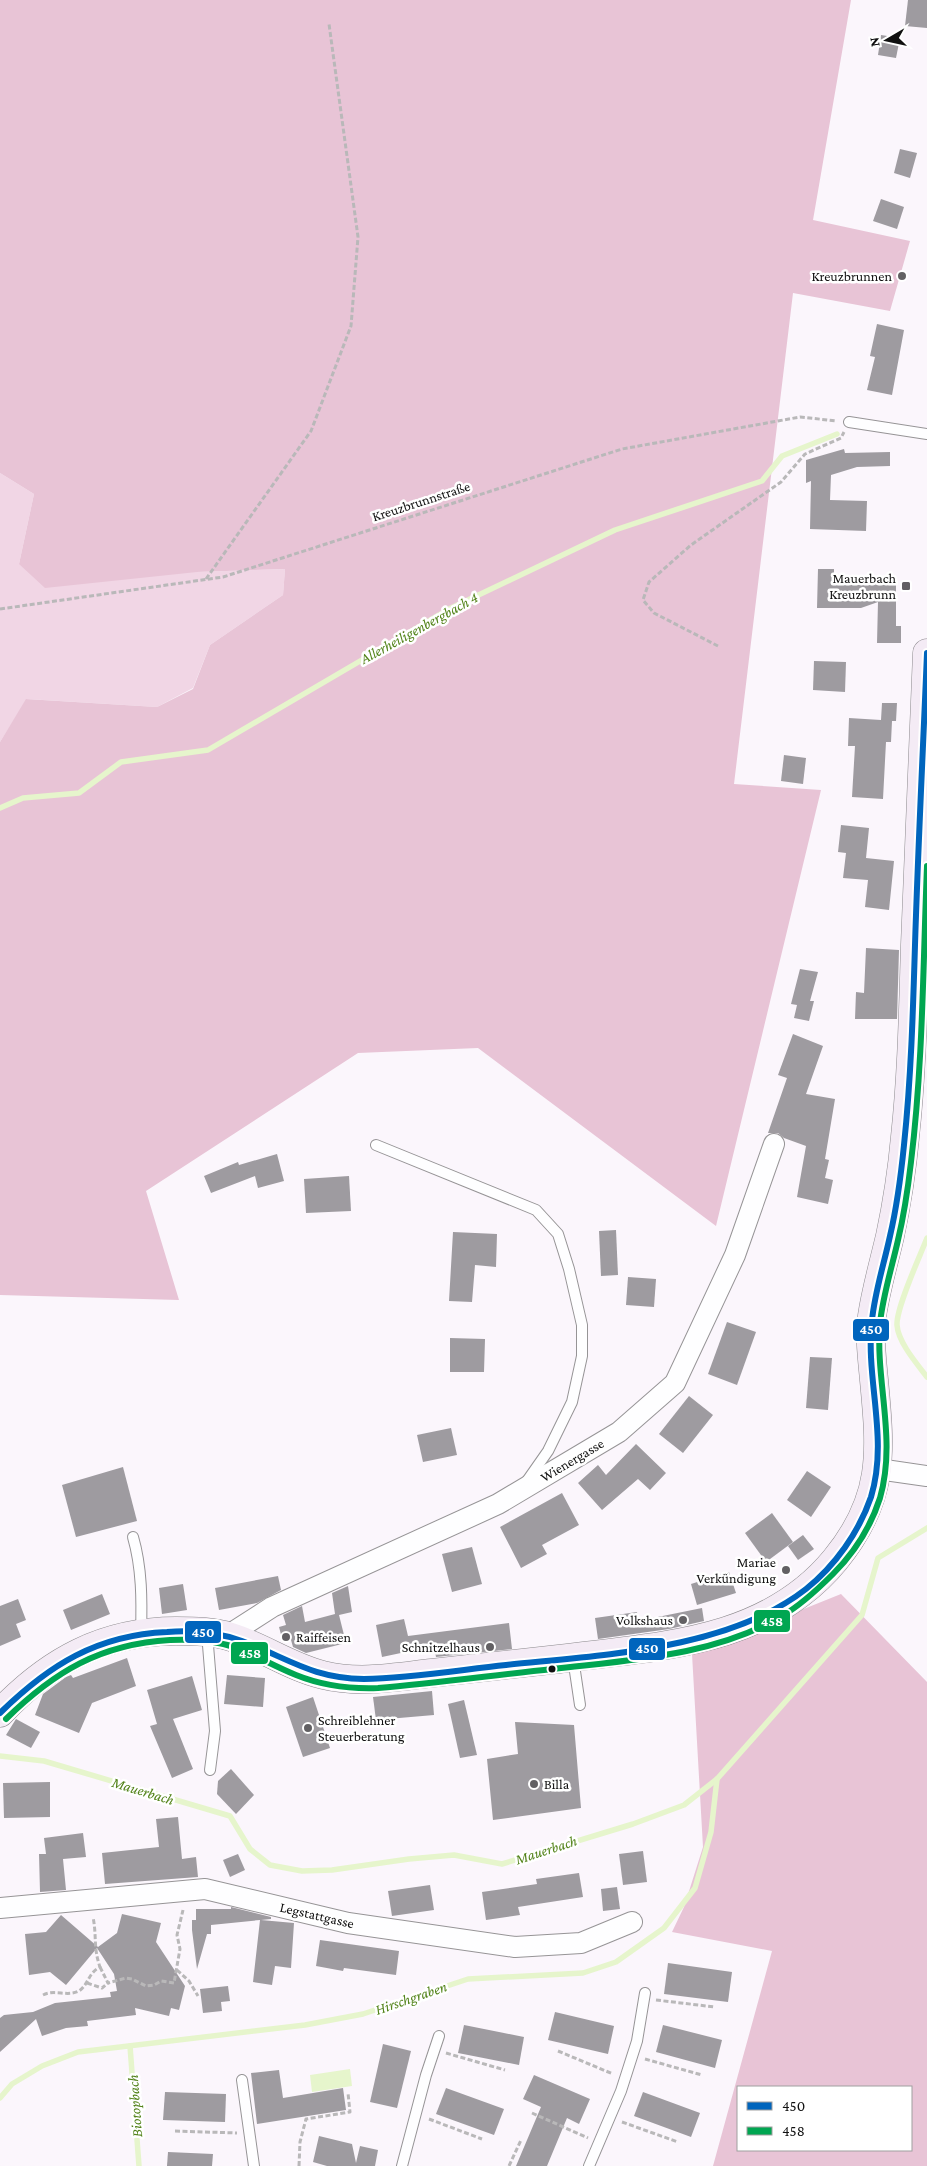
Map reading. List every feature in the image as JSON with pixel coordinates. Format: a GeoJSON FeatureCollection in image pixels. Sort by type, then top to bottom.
{"type":"FeatureCollection","features":[{"type":"Feature","properties":{"kind":"main road"},"geometry":{"type":"LineString","coordinates":[[0,1713],[37,1678],[65,1659],[110,1640],[169,1631],[217,1634],[313,1673],[346,1679],[382,1678],[573,1657],[698,1640],[739,1627],[780,1607],[812,1584],[841,1552],[865,1512],[878,1469],[879,1436],[871,1332],[874,1303],[890,1232],[902,1159],[921,970],[927,653]]}},
{"type":"Feature","properties":{"kind":"street","name":"Wienergasse"},"geometry":{"type":"LineString","coordinates":[[217,1634],[272,1606],[498,1504],[619,1432],[675,1383],[735,1254],[774,1144]]}},
{"type":"Feature","properties":{"kind":"street"},"geometry":{"type":"LineString","coordinates":[[878,1469],[927,1476]]}},
{"type":"Feature","properties":{"kind":"street","name":"Legstattgasse"},"geometry":{"type":"LineString","coordinates":[[0,1908],[205,1889],[348,1923],[515,1946],[581,1943],[632,1922]]}},
{"type":"Feature","properties":{"kind":"lane"},"geometry":{"type":"LineString","coordinates":[[849,422],[927,434]]}},
{"type":"Feature","properties":{"kind":"lane"},"geometry":{"type":"LineString","coordinates":[[376,1146],[536,1210],[558,1234],[569,1269],[582,1325],[582,1356],[572,1402],[548,1450],[521,1490]]}},
{"type":"Feature","properties":{"kind":"lane"},"geometry":{"type":"LineString","coordinates":[[133,1537],[137,1551],[141,1587],[141,1634]]}},
{"type":"Feature","properties":{"kind":"lane"},"geometry":{"type":"LineString","coordinates":[[210,1770],[215,1731],[217,1634]]}},
{"type":"Feature","properties":{"kind":"lane"},"geometry":{"type":"LineString","coordinates":[[573,1657],[580,1705]]}},
{"type":"Feature","properties":{"kind":"lane"},"geometry":{"type":"LineString","coordinates":[[589,2166],[610,2118],[638,2040],[644,1996]]}},
{"type":"Feature","properties":{"kind":"lane"},"geometry":{"type":"LineString","coordinates":[[402,2166],[415,2114],[439,2036]]}},
{"type":"Feature","properties":{"kind":"lane"},"geometry":{"type":"LineString","coordinates":[[242,2080],[254,2166]]}},
{"type":"Feature","properties":{"kind":"path"},"geometry":{"type":"LineString","coordinates":[[206,579],[311,431],[351,326],[358,237],[329,24]]}},
{"type":"Feature","properties":{"kind":"path","name":"Kreuzbrunnstraße"},"geometry":{"type":"LineString","coordinates":[[0,609],[224,577],[622,449],[800,418],[849,422]]}},
{"type":"Feature","properties":{"kind":"path"},"geometry":{"type":"LineString","coordinates":[[718,646],[654,614],[643,600],[649,582],[692,545],[781,482],[805,454],[841,438],[849,422]]}},
{"type":"Feature","properties":{"kind":"path"},"geometry":{"type":"LineString","coordinates":[[88,1983],[102,1988],[108,1982],[126,1978],[146,1986],[154,1985],[161,1981],[174,1982],[180,1949],[177,1935],[187,1891]]}},
{"type":"Feature","properties":{"kind":"path"},"geometry":{"type":"LineString","coordinates":[[91,1900],[96,1933],[94,1951],[108,1982]]}},
{"type":"Feature","properties":{"kind":"path"},"geometry":{"type":"LineString","coordinates":[[43,1995],[52,1992],[71,1994],[88,1983],[91,1972],[100,1967]]}},
{"type":"Feature","properties":{"kind":"path"},"geometry":{"type":"LineString","coordinates":[[177,1970],[189,1981],[198,1996]]}},
{"type":"Feature","properties":{"kind":"path"},"geometry":{"type":"LineString","coordinates":[[644,1996],[715,2007]]}},
{"type":"Feature","properties":{"kind":"path"},"geometry":{"type":"LineString","coordinates":[[434,2050],[506,2070]]}},
{"type":"Feature","properties":{"kind":"path"},"geometry":{"type":"LineString","coordinates":[[558,2051],[625,2079]]}},
{"type":"Feature","properties":{"kind":"path"},"geometry":{"type":"LineString","coordinates":[[632,2056],[702,2075]]}},
{"type":"Feature","properties":{"kind":"path"},"geometry":{"type":"LineString","coordinates":[[299,2166],[300,2142],[306,2119],[350,2112],[348,2093]]}},
{"type":"Feature","properties":{"kind":"path"},"geometry":{"type":"LineString","coordinates":[[532,2113],[600,2143]]}},
{"type":"Feature","properties":{"kind":"path"},"geometry":{"type":"LineString","coordinates":[[415,2114],[482,2139]]}},
{"type":"Feature","properties":{"kind":"path"},"geometry":{"type":"LineString","coordinates":[[610,2118],[678,2142]]}},
{"type":"Feature","properties":{"kind":"path"},"geometry":{"type":"LineString","coordinates":[[175,2131],[250,2133]]}},
{"type":"Feature","properties":{"kind":"path"},"geometry":{"type":"LineString","coordinates":[[509,2166],[521,2140]]}},
{"type":"Feature","properties":{"kind":"shaded area"},"geometry":{"type":"Polygon","coordinates":[[[0,0],[851,0],[813,220],[910,241],[890,311],[793,293],[734,784],[821,790],[716,1226],[478,1048],[358,1053],[146,1191],[179,1300],[0,1295],[0,742],[26,699],[157,707],[193,689],[210,645],[283,595],[285,569],[197,572],[45,588],[19,564],[34,494],[0,473],[0,0]]]}},
{"type":"Feature","properties":{"kind":"shaded area"},"geometry":{"type":"Polygon","coordinates":[[[0,473],[34,494],[19,564],[197,572],[285,569],[283,595],[210,645],[193,688],[157,707],[27,699],[0,742],[0,473]]]}},
{"type":"Feature","properties":{"kind":"shaded area"},"geometry":{"type":"Polygon","coordinates":[[[841,1594],[927,1682],[927,2166],[713,2166],[772,1951],[672,1932],[684,1907],[703,1847],[692,1654],[841,1594]]]}},
{"type":"Feature","properties":{"kind":"shaded area"},"geometry":{"type":"Polygon","coordinates":[[[350,2069],[352,2086],[312,2092],[310,2075],[350,2069]]]}},
{"type":"Feature","properties":{"kind":"building"},"geometry":{"type":"Polygon","coordinates":[[[908,0],[927,0],[927,28],[905,26],[908,0]]]}},
{"type":"Feature","properties":{"kind":"building"},"geometry":{"type":"Polygon","coordinates":[[[881,35],[900,38],[896,58],[878,55],[881,35]]]}},
{"type":"Feature","properties":{"kind":"building"},"geometry":{"type":"Polygon","coordinates":[[[900,149],[917,153],[910,178],[894,173],[900,149]]]}},
{"type":"Feature","properties":{"kind":"building"},"geometry":{"type":"Polygon","coordinates":[[[881,199],[904,207],[897,229],[873,221],[881,199]]]}},
{"type":"Feature","properties":{"kind":"building"},"geometry":{"type":"Polygon","coordinates":[[[877,324],[904,330],[892,395],[867,390],[875,357],[870,356],[877,324]]]}},
{"type":"Feature","properties":{"kind":"building"},"geometry":{"type":"Polygon","coordinates":[[[844,449],[845,453],[890,452],[890,466],[857,467],[831,475],[830,500],[867,501],[866,531],[810,529],[811,481],[806,483],[806,460],[844,449]]]}},
{"type":"Feature","properties":{"kind":"building"},"geometry":{"type":"Polygon","coordinates":[[[818,569],[834,569],[834,583],[896,581],[896,626],[901,626],[901,643],[877,643],[878,602],[861,608],[817,608],[818,569]]]}},
{"type":"Feature","properties":{"kind":"building"},"geometry":{"type":"Polygon","coordinates":[[[814,661],[846,662],[845,692],[813,690],[814,661]]]}},
{"type":"Feature","properties":{"kind":"building"},"geometry":{"type":"Polygon","coordinates":[[[882,703],[897,703],[896,721],[892,721],[891,742],[886,742],[883,799],[852,797],[855,746],[848,746],[849,718],[881,720],[882,703]]]}},
{"type":"Feature","properties":{"kind":"building"},"geometry":{"type":"Polygon","coordinates":[[[784,755],[806,758],[803,784],[781,781],[784,755]]]}},
{"type":"Feature","properties":{"kind":"building"},"geometry":{"type":"Polygon","coordinates":[[[841,825],[869,828],[866,858],[894,861],[889,910],[865,907],[868,880],[843,878],[846,853],[838,852],[841,825]]]}},
{"type":"Feature","properties":{"kind":"building"},"geometry":{"type":"Polygon","coordinates":[[[866,948],[899,950],[897,1019],[855,1019],[856,992],[864,993],[866,948]]]}},
{"type":"Feature","properties":{"kind":"building"},"geometry":{"type":"Polygon","coordinates":[[[800,969],[818,972],[810,1001],[814,1001],[809,1021],[794,1018],[797,1005],[791,1004],[800,969]]]}},
{"type":"Feature","properties":{"kind":"building"},"geometry":{"type":"Polygon","coordinates":[[[793,1034],[823,1046],[806,1094],[835,1099],[825,1159],[829,1160],[825,1178],[833,1180],[828,1204],[797,1197],[806,1146],[784,1138],[778,1133],[768,1133],[787,1078],[778,1075],[793,1034]]]}},
{"type":"Feature","properties":{"kind":"building"},"geometry":{"type":"Polygon","coordinates":[[[277,1154],[284,1181],[258,1188],[255,1176],[211,1193],[204,1176],[238,1162],[239,1165],[277,1154]]]}},
{"type":"Feature","properties":{"kind":"building"},"geometry":{"type":"Polygon","coordinates":[[[349,1176],[351,1211],[306,1213],[304,1179],[349,1176]]]}},
{"type":"Feature","properties":{"kind":"building"},"geometry":{"type":"Polygon","coordinates":[[[616,1230],[618,1275],[601,1276],[599,1231],[616,1230]]]}},
{"type":"Feature","properties":{"kind":"building"},"geometry":{"type":"Polygon","coordinates":[[[453,1232],[497,1234],[496,1267],[475,1265],[472,1302],[449,1301],[453,1232]]]}},
{"type":"Feature","properties":{"kind":"building"},"geometry":{"type":"Polygon","coordinates":[[[628,1277],[656,1279],[654,1307],[626,1305],[628,1277]]]}},
{"type":"Feature","properties":{"kind":"building"},"geometry":{"type":"Polygon","coordinates":[[[727,1322],[756,1332],[737,1385],[708,1374],[727,1322]]]}},
{"type":"Feature","properties":{"kind":"building"},"geometry":{"type":"Polygon","coordinates":[[[450,1338],[485,1339],[484,1372],[450,1372],[450,1338]]]}},
{"type":"Feature","properties":{"kind":"building"},"geometry":{"type":"Polygon","coordinates":[[[810,1357],[832,1358],[828,1410],[806,1408],[810,1357]]]}},
{"type":"Feature","properties":{"kind":"building"},"geometry":{"type":"Polygon","coordinates":[[[689,1396],[713,1415],[683,1453],[659,1434],[689,1396]]]}},
{"type":"Feature","properties":{"kind":"building"},"geometry":{"type":"Polygon","coordinates":[[[451,1428],[457,1455],[423,1462],[417,1435],[451,1428]]]}},
{"type":"Feature","properties":{"kind":"building"},"geometry":{"type":"Polygon","coordinates":[[[636,1444],[666,1473],[650,1490],[638,1479],[602,1510],[578,1483],[598,1465],[606,1475],[636,1444]]]}},
{"type":"Feature","properties":{"kind":"building"},"geometry":{"type":"Polygon","coordinates":[[[123,1467],[137,1521],[76,1537],[62,1485],[123,1467]]]}},
{"type":"Feature","properties":{"kind":"building"},"geometry":{"type":"Polygon","coordinates":[[[807,1471],[831,1487],[811,1517],[787,1500],[807,1471]]]}},
{"type":"Feature","properties":{"kind":"building"},"geometry":{"type":"Polygon","coordinates":[[[562,1493],[579,1525],[542,1545],[547,1554],[521,1568],[500,1527],[562,1493]]]}},
{"type":"Feature","properties":{"kind":"building"},"geometry":{"type":"Polygon","coordinates":[[[772,1513],[793,1542],[766,1562],[745,1533],[772,1513]]]}},
{"type":"Feature","properties":{"kind":"building"},"geometry":{"type":"Polygon","coordinates":[[[803,1535],[814,1549],[798,1560],[788,1546],[803,1535]]]}},
{"type":"Feature","properties":{"kind":"building"},"geometry":{"type":"Polygon","coordinates":[[[472,1547],[482,1584],[452,1592],[442,1554],[472,1547]]]}},
{"type":"Feature","properties":{"kind":"building"},"geometry":{"type":"Polygon","coordinates":[[[729,1572],[736,1593],[697,1605],[691,1584],[729,1572]]]}},
{"type":"Feature","properties":{"kind":"building"},"geometry":{"type":"Polygon","coordinates":[[[278,1576],[281,1590],[257,1603],[219,1610],[215,1588],[278,1576]]]}},
{"type":"Feature","properties":{"kind":"building"},"geometry":{"type":"Polygon","coordinates":[[[183,1584],[187,1610],[162,1614],[159,1588],[183,1584]]]}},
{"type":"Feature","properties":{"kind":"building"},"geometry":{"type":"Polygon","coordinates":[[[348,1586],[352,1612],[339,1615],[346,1643],[306,1653],[293,1647],[291,1640],[283,1642],[279,1627],[286,1625],[283,1615],[302,1606],[305,1622],[335,1614],[332,1593],[348,1586]]]}},
{"type":"Feature","properties":{"kind":"building"},"geometry":{"type":"Polygon","coordinates":[[[102,1594],[110,1614],[71,1630],[63,1610],[102,1594]]]}},
{"type":"Feature","properties":{"kind":"building"},"geometry":{"type":"Polygon","coordinates":[[[18,1599],[26,1620],[16,1624],[21,1637],[0,1646],[0,1606],[18,1599]]]}},
{"type":"Feature","properties":{"kind":"building"},"geometry":{"type":"Polygon","coordinates":[[[702,1608],[704,1621],[669,1629],[598,1639],[595,1618],[637,1612],[638,1621],[702,1608]]]}},
{"type":"Feature","properties":{"kind":"building"},"geometry":{"type":"Polygon","coordinates":[[[404,1619],[408,1636],[509,1623],[512,1649],[436,1657],[434,1646],[382,1657],[376,1625],[404,1619]]]}},
{"type":"Feature","properties":{"kind":"building"},"geometry":{"type":"Polygon","coordinates":[[[127,1658],[136,1686],[92,1703],[79,1733],[35,1715],[43,1694],[66,1677],[71,1675],[73,1678],[127,1658]]]}},
{"type":"Feature","properties":{"kind":"building"},"geometry":{"type":"Polygon","coordinates":[[[227,1675],[265,1678],[263,1707],[224,1704],[227,1675]]]}},
{"type":"Feature","properties":{"kind":"building"},"geometry":{"type":"Polygon","coordinates":[[[192,1676],[202,1710],[173,1719],[193,1769],[172,1778],[150,1726],[157,1724],[147,1690],[192,1676]]]}},
{"type":"Feature","properties":{"kind":"building"},"geometry":{"type":"Polygon","coordinates":[[[432,1691],[434,1715],[376,1720],[373,1697],[432,1691]]]}},
{"type":"Feature","properties":{"kind":"building","name":"Schreiblehner Steuerberatung"},"geometry":{"type":"Polygon","coordinates":[[[313,1697],[330,1748],[303,1757],[286,1707],[313,1697]]]}},
{"type":"Feature","properties":{"kind":"building"},"geometry":{"type":"Polygon","coordinates":[[[464,1700],[477,1755],[460,1758],[448,1704],[464,1700]]]}},
{"type":"Feature","properties":{"kind":"building"},"geometry":{"type":"Polygon","coordinates":[[[16,1719],[40,1732],[31,1748],[6,1735],[16,1719]]]}},
{"type":"Feature","properties":{"kind":"building","name":"Billa"},"geometry":{"type":"Polygon","coordinates":[[[515,1722],[574,1725],[581,1808],[493,1820],[487,1759],[518,1754],[515,1722]]]}},
{"type":"Feature","properties":{"kind":"building"},"geometry":{"type":"Polygon","coordinates":[[[231,1769],[254,1795],[236,1814],[217,1794],[218,1781],[231,1769]]]}},
{"type":"Feature","properties":{"kind":"building"},"geometry":{"type":"Polygon","coordinates":[[[50,1782],[50,1817],[4,1818],[3,1783],[50,1782]]]}},
{"type":"Feature","properties":{"kind":"building"},"geometry":{"type":"Polygon","coordinates":[[[178,1817],[182,1859],[196,1857],[198,1877],[105,1884],[102,1853],[159,1847],[156,1819],[178,1817]]]}},
{"type":"Feature","properties":{"kind":"building"},"geometry":{"type":"Polygon","coordinates":[[[83,1833],[86,1857],[63,1859],[66,1890],[40,1892],[39,1854],[46,1854],[44,1838],[83,1833]]]}},
{"type":"Feature","properties":{"kind":"building"},"geometry":{"type":"Polygon","coordinates":[[[643,1851],[647,1882],[623,1885],[619,1854],[643,1851]]]}},
{"type":"Feature","properties":{"kind":"building"},"geometry":{"type":"Polygon","coordinates":[[[238,1854],[245,1870],[230,1877],[223,1860],[238,1854]]]}},
{"type":"Feature","properties":{"kind":"building"},"geometry":{"type":"Polygon","coordinates":[[[579,1873],[583,1897],[518,1907],[520,1915],[486,1920],[482,1892],[537,1884],[536,1879],[579,1873]]]}},
{"type":"Feature","properties":{"kind":"building"},"geometry":{"type":"Polygon","coordinates":[[[430,1885],[434,1910],[392,1916],[388,1891],[430,1885]]]}},
{"type":"Feature","properties":{"kind":"building"},"geometry":{"type":"Polygon","coordinates":[[[617,1887],[620,1909],[603,1911],[601,1889],[617,1887]]]}},
{"type":"Feature","properties":{"kind":"building"},"geometry":{"type":"Polygon","coordinates":[[[231,1907],[271,1917],[271,1919],[261,1920],[294,1923],[291,1968],[275,1966],[272,1985],[253,1982],[260,1920],[211,1925],[211,1934],[207,1934],[197,1969],[192,1930],[192,1920],[196,1920],[196,1909],[231,1909],[231,1907]]]}},
{"type":"Feature","properties":{"kind":"building"},"geometry":{"type":"Polygon","coordinates":[[[122,1914],[161,1923],[156,1942],[185,1986],[179,2010],[171,2008],[169,2016],[135,2008],[136,2015],[87,2021],[88,2026],[66,2028],[42,2036],[36,2019],[0,2052],[0,2018],[4,2015],[33,2012],[55,2003],[111,1997],[110,1992],[117,1991],[114,1974],[97,1948],[66,1985],[50,1972],[29,1975],[25,1934],[46,1932],[61,1915],[98,1947],[117,1933],[122,1914]]]}},
{"type":"Feature","properties":{"kind":"building"},"geometry":{"type":"Polygon","coordinates":[[[320,1940],[399,1951],[396,1975],[344,1968],[343,1971],[316,1966],[320,1940]]]}},
{"type":"Feature","properties":{"kind":"building"},"geometry":{"type":"Polygon","coordinates":[[[668,1963],[732,1972],[728,2002],[664,1994],[668,1963]]]}},
{"type":"Feature","properties":{"kind":"building"},"geometry":{"type":"Polygon","coordinates":[[[228,1986],[230,2001],[221,2002],[222,2011],[203,2013],[200,1989],[228,1986]]]}},
{"type":"Feature","properties":{"kind":"building"},"geometry":{"type":"Polygon","coordinates":[[[555,2012],[614,2026],[608,2054],[548,2040],[555,2012]]]}},
{"type":"Feature","properties":{"kind":"building"},"geometry":{"type":"Polygon","coordinates":[[[464,2025],[524,2037],[519,2065],[458,2053],[464,2025]]]}},
{"type":"Feature","properties":{"kind":"building"},"geometry":{"type":"Polygon","coordinates":[[[663,2025],[722,2040],[715,2068],[656,2052],[663,2025]]]}},
{"type":"Feature","properties":{"kind":"building"},"geometry":{"type":"Polygon","coordinates":[[[383,2044],[411,2051],[397,2108],[370,2102],[383,2044]]]}},
{"type":"Feature","properties":{"kind":"building"},"geometry":{"type":"Polygon","coordinates":[[[279,2070],[283,2098],[343,2088],[346,2110],[257,2124],[251,2073],[279,2070]]]}},
{"type":"Feature","properties":{"kind":"building"},"geometry":{"type":"Polygon","coordinates":[[[534,2075],[590,2099],[579,2124],[567,2118],[547,2166],[516,2166],[541,2107],[523,2099],[534,2075]]]}},
{"type":"Feature","properties":{"kind":"building"},"geometry":{"type":"Polygon","coordinates":[[[446,2088],[504,2109],[494,2135],[436,2114],[446,2088]]]}},
{"type":"Feature","properties":{"kind":"building"},"geometry":{"type":"Polygon","coordinates":[[[165,2092],[226,2094],[225,2122],[163,2120],[165,2092]]]}},
{"type":"Feature","properties":{"kind":"building"},"geometry":{"type":"Polygon","coordinates":[[[643,2092],[700,2113],[691,2137],[634,2116],[643,2092]]]}},
{"type":"Feature","properties":{"kind":"building"},"geometry":{"type":"Polygon","coordinates":[[[319,2136],[352,2144],[356,2163],[360,2146],[378,2150],[375,2166],[327,2166],[313,2162],[319,2136]]]}},
{"type":"Feature","properties":{"kind":"building"},"geometry":{"type":"Polygon","coordinates":[[[168,2152],[213,2154],[212,2166],[167,2166],[168,2152]]]}},
{"type":"Feature","properties":{"kind":"waterway","name":"Allerheiligenbergbach 4"},"geometry":{"type":"LineString","coordinates":[[0,808],[23,798],[79,793],[121,762],[208,750],[449,609],[615,530],[762,481],[782,456],[837,434]]}},
{"type":"Feature","properties":{"kind":"waterway","name":"Mauerbach"},"geometry":{"type":"LineString","coordinates":[[927,1238],[904,1295],[897,1325],[904,1345],[927,1377]]}},
{"type":"Feature","properties":{"kind":"waterway","name":"Mauerbach"},"geometry":{"type":"LineString","coordinates":[[0,1756],[44,1761],[230,1816],[250,1849],[270,1865],[302,1871],[332,1870],[409,1859],[454,1855],[502,1864],[633,1824],[684,1805],[717,1779],[862,1615],[878,1558],[927,1528]]}},
{"type":"Feature","properties":{"kind":"waterway","name":"Hirschgraben"},"geometry":{"type":"LineString","coordinates":[[0,2098],[12,2084],[42,2066],[78,2052],[305,2025],[363,2014],[468,1979],[583,1973],[616,1962],[664,1928],[695,1888],[711,1832],[717,1779]]}},
{"type":"Feature","properties":{"kind":"waterway","name":"Biotopbach"},"geometry":{"type":"LineString","coordinates":[[130,2046],[139,2166]]}},
{"type":"Feature","properties":{"kind":"transit line","name":"450"},"geometry":{"type":"LineString","coordinates":[[0,1713],[18,1696],[56,1667],[96,1646],[142,1634],[186,1631],[223,1636],[258,1647],[314,1671],[345,1678],[364,1679],[417,1675],[622,1653],[702,1637],[740,1625],[775,1609],[806,1589],[827,1570],[845,1548],[860,1523],[871,1497],[876,1475],[878,1453],[871,1364],[872,1320],[877,1288],[897,1202],[906,1120],[910,1070],[927,653]]}},
{"type":"Feature","properties":{"kind":"transit line","name":"458"},"geometry":{"type":"LineString","coordinates":[[6,1719],[42,1687],[80,1663],[122,1647],[145,1643],[170,1640],[220,1643],[237,1648],[316,1682],[357,1688],[378,1688],[611,1663],[700,1648],[728,1640],[782,1616],[821,1586],[848,1557],[867,1529],[880,1498],[885,1476],[886,1432],[880,1367],[880,1323],[885,1292],[904,1211],[915,1125],[922,1014],[927,866]]}},
{"type":"Feature","properties":{"kind":"place","name":"Kreuzbrunnen"},"geometry":{"type":"Point","coordinates":[902,276]}},
{"type":"Feature","properties":{"kind":"place","name":"Mauerbach Kreuzbrunn"},"geometry":{"type":"Point","coordinates":[906,586]}},
{"type":"Feature","properties":{"kind":"place","name":"Mariae Verkündigung"},"geometry":{"type":"Point","coordinates":[786,1570]}},
{"type":"Feature","properties":{"kind":"place","name":"Volkshaus"},"geometry":{"type":"Point","coordinates":[683,1620]}},
{"type":"Feature","properties":{"kind":"place","name":"Raiffeisen"},"geometry":{"type":"Point","coordinates":[286,1637]}},
{"type":"Feature","properties":{"kind":"place","name":"Schnitzelhaus"},"geometry":{"type":"Point","coordinates":[490,1647]}},
{"type":"Feature","properties":{"kind":"place","name":"Schreiblehner Steuerberatung"},"geometry":{"type":"Point","coordinates":[308,1728]}},
{"type":"Feature","properties":{"kind":"place","name":"Billa"},"geometry":{"type":"Point","coordinates":[534,1784]}}]}
